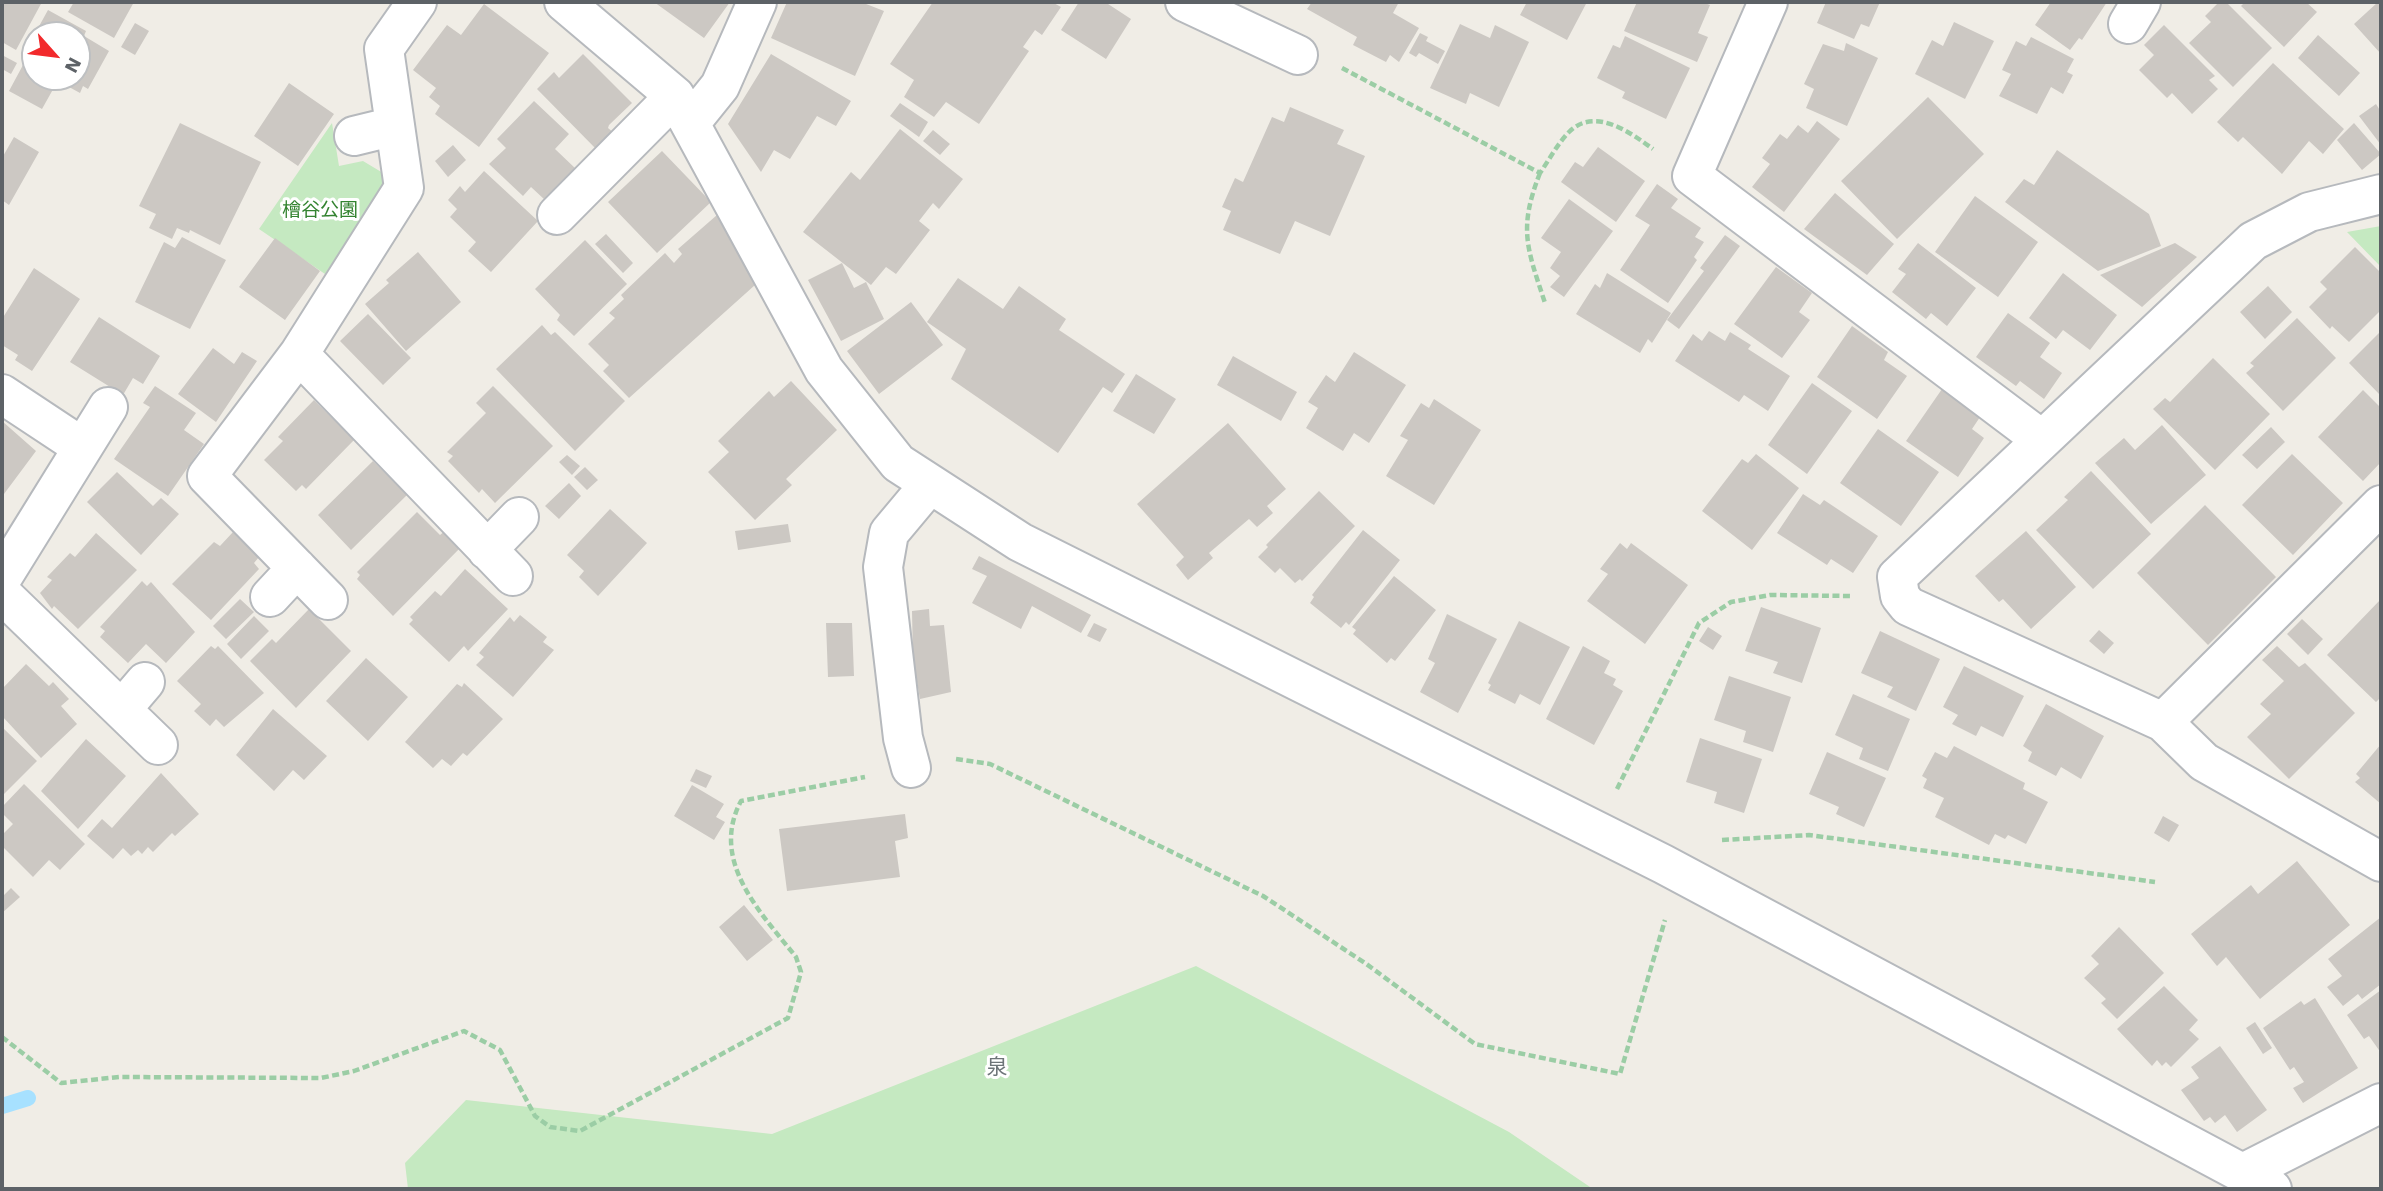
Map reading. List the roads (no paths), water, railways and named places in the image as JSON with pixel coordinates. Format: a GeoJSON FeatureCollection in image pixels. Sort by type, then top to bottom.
{"type":"FeatureCollection","features":[{"type":"Feature","properties":{"kind":"street"},"geometry":{"type":"LineString","coordinates":[[328,600],[207,476],[299,354],[404,188],[384,49],[416,2]]}},
{"type":"Feature","properties":{"kind":"street"},"geometry":{"type":"LineString","coordinates":[[564,2],[683,109],[824,370],[898,463],[1020,542],[1674,869],[2259,1181],[2381,1103]]}},
{"type":"Feature","properties":{"kind":"street"},"geometry":{"type":"LineString","coordinates":[[557,215],[683,109],[720,86],[757,2]]}},
{"type":"Feature","properties":{"kind":"street"},"geometry":{"type":"LineString","coordinates":[[1185,2],[1298,55]]}},
{"type":"Feature","properties":{"kind":"street"},"geometry":{"type":"LineString","coordinates":[[1768,2],[1692,176],[2041,439]]}},
{"type":"Feature","properties":{"kind":"street"},"geometry":{"type":"LineString","coordinates":[[354,136],[395,126]]}},
{"type":"Feature","properties":{"kind":"street"},"geometry":{"type":"LineString","coordinates":[[2381,194],[2309,212],[2253,241],[1897,577],[1900,596],[1908,606],[2163,722],[2204,762],[2381,862]]}},
{"type":"Feature","properties":{"kind":"street"},"geometry":{"type":"LineString","coordinates":[[299,354],[500,563],[519,517]]}},
{"type":"Feature","properties":{"kind":"street"},"geometry":{"type":"LineString","coordinates":[[2,394],[82,447]]}},
{"type":"Feature","properties":{"kind":"street"},"geometry":{"type":"LineString","coordinates":[[2,578],[108,407]]}},
{"type":"Feature","properties":{"kind":"street"},"geometry":{"type":"LineString","coordinates":[[911,768],[903,738],[883,567],[889,533],[930,484]]}},
{"type":"Feature","properties":{"kind":"street"},"geometry":{"type":"LineString","coordinates":[[2163,722],[2381,505]]}},
{"type":"Feature","properties":{"kind":"street"},"geometry":{"type":"LineString","coordinates":[[270,597],[297,568]]}},
{"type":"Feature","properties":{"kind":"street"},"geometry":{"type":"LineString","coordinates":[[2,594],[133,696],[158,745]]}},
{"type":"Feature","properties":{"kind":"waterway"},"geometry":{"type":"LineString","coordinates":[[2,1106],[28,1098]]}},
{"type":"Feature","properties":{"kind":"district","name":"泉"},"geometry":{"type":"Point","coordinates":[997,1068]}},
{"type":"Feature","properties":{"kind":"park label","name":"檜谷公園"},"geometry":{"type":"Point","coordinates":[320,210]}}]}
